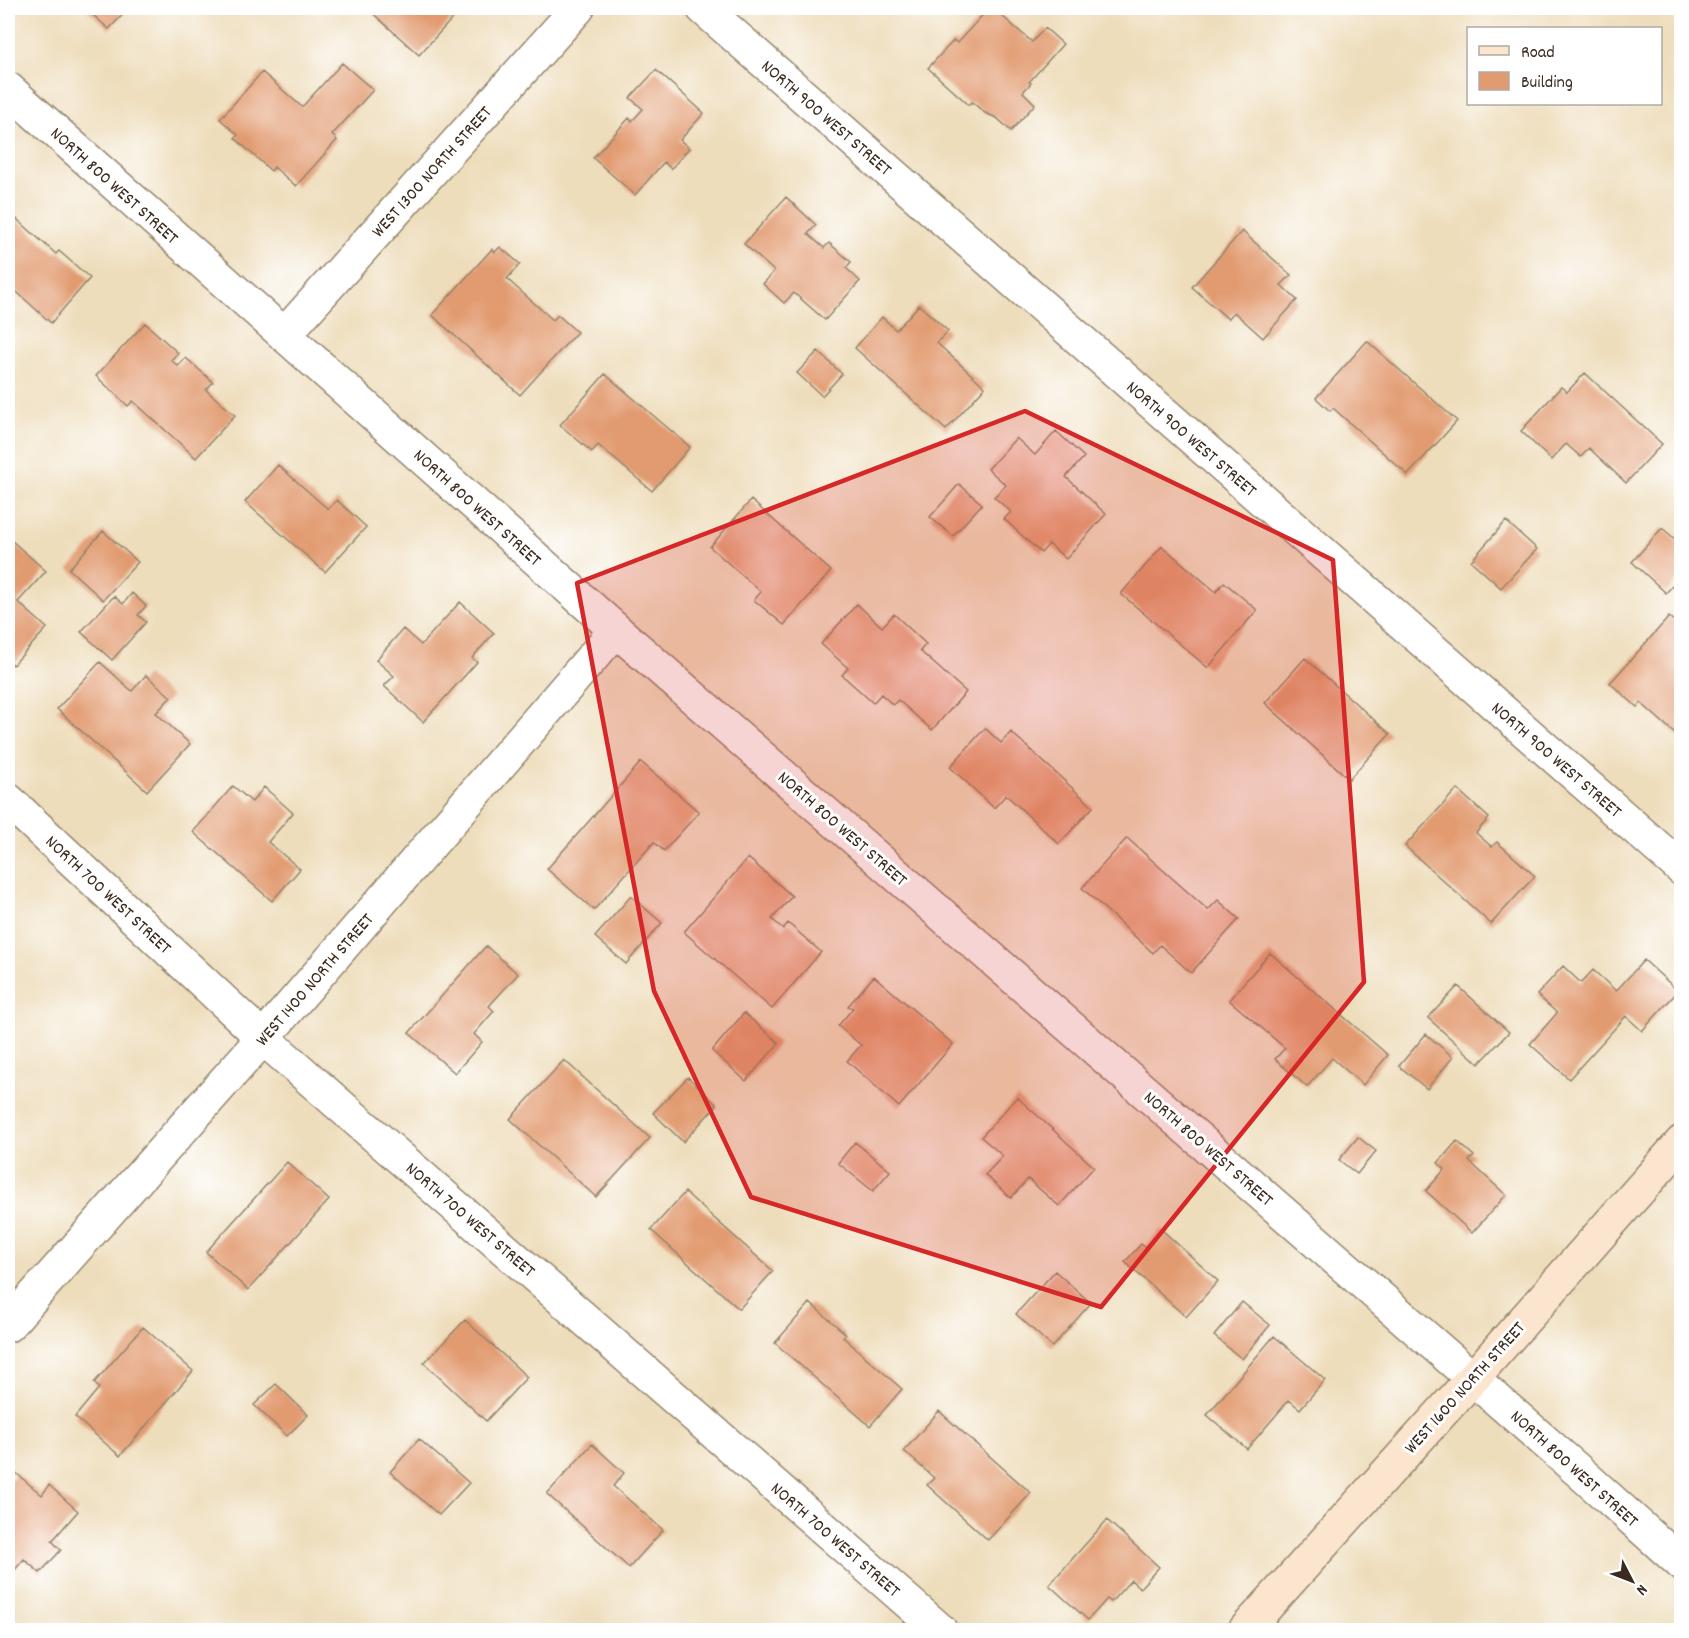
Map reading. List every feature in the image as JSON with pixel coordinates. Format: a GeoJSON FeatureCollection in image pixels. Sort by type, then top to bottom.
{"type":"FeatureCollection","features":[{"type":"Feature","properties":{"kind":"street","name":"WEST 1300 NORTH STREET"},"geometry":{"type":"LineString","coordinates":[[284,335],[578,8]]}},
{"type":"Feature","properties":{"kind":"street","name":"NORTH 900 WEST STREET"},"geometry":{"type":"LineString","coordinates":[[703,8],[1682,869]]}},
{"type":"Feature","properties":{"kind":"street","name":"NORTH 800 WEST STREET"},"geometry":{"type":"LineString","coordinates":[[8,89],[616,630],[1574,1466],[1682,1564]]}},
{"type":"Feature","properties":{"kind":"street","name":"WEST 1400 NORTH STREET"},"geometry":{"type":"LineString","coordinates":[[8,1325],[264,1038],[616,630]]}},
{"type":"Feature","properties":{"kind":"street","name":"NORTH 700 WEST STREET"},"geometry":{"type":"LineString","coordinates":[[8,800],[264,1038],[940,1630]]}},
{"type":"Feature","properties":{"kind":"street","name":"WEST 1600 NORTH STREET"},"geometry":{"type":"LineString","coordinates":[[1245,1630],[1682,1142]]}},
{"type":"Feature","properties":{"kind":"highlighted area"},"geometry":{"type":"Polygon","coordinates":[[[1025,411],[1333,560],[1364,982],[1101,1307],[751,1197],[654,991],[577,583],[1025,411]]]}},
{"type":"Feature","properties":{"kind":"building"},"geometry":{"type":"Polygon","coordinates":[[[85,8],[129,8],[109,29],[85,8]]]}},
{"type":"Feature","properties":{"kind":"building"},"geometry":{"type":"Polygon","coordinates":[[[367,8],[462,8],[419,55],[367,8]]]}},
{"type":"Feature","properties":{"kind":"building"},"geometry":{"type":"Polygon","coordinates":[[[989,8],[993,8],[1032,42],[1045,28],[1063,44],[1023,92],[1035,104],[1011,131],[997,118],[985,113],[972,102],[969,105],[928,68],[954,40],[957,43],[989,8]]]}},
{"type":"Feature","properties":{"kind":"building"},"geometry":{"type":"Polygon","coordinates":[[[342,63],[373,90],[332,135],[337,140],[296,186],[274,167],[271,171],[235,138],[238,135],[220,119],[262,72],[302,107],[342,63]]]}},
{"type":"Feature","properties":{"kind":"building"},"geometry":{"type":"Polygon","coordinates":[[[656,70],[704,113],[680,140],[689,148],[671,169],[664,162],[635,195],[593,158],[629,118],[632,121],[643,109],[630,98],[656,70]]]}},
{"type":"Feature","properties":{"kind":"building"},"geometry":{"type":"Polygon","coordinates":[[[786,197],[816,225],[808,234],[824,248],[829,243],[851,262],[846,268],[860,281],[825,320],[794,293],[784,303],[763,284],[774,271],[744,244],[786,197]]]}},
{"type":"Feature","properties":{"kind":"building"},"geometry":{"type":"Polygon","coordinates":[[[10,213],[56,254],[59,251],[90,278],[51,323],[8,284],[8,215],[10,213]]]}},
{"type":"Feature","properties":{"kind":"building"},"geometry":{"type":"Polygon","coordinates":[[[1242,231],[1291,275],[1281,285],[1297,300],[1263,338],[1234,312],[1228,319],[1192,287],[1242,231]]]}},
{"type":"Feature","properties":{"kind":"building"},"geometry":{"type":"Polygon","coordinates":[[[500,247],[520,264],[507,279],[553,320],[558,315],[577,332],[520,395],[432,315],[492,249],[495,252],[500,247]]]}},
{"type":"Feature","properties":{"kind":"building"},"geometry":{"type":"Polygon","coordinates":[[[919,305],[948,331],[937,343],[985,387],[946,430],[855,348],[882,317],[896,330],[919,305]]]}},
{"type":"Feature","properties":{"kind":"building"},"geometry":{"type":"Polygon","coordinates":[[[145,323],[178,353],[171,360],[178,366],[186,358],[213,382],[206,390],[235,415],[196,458],[133,401],[128,406],[96,376],[145,323]]]}},
{"type":"Feature","properties":{"kind":"building"},"geometry":{"type":"Polygon","coordinates":[[[1367,341],[1457,421],[1408,475],[1333,408],[1330,411],[1316,398],[1367,341]]]}},
{"type":"Feature","properties":{"kind":"building"},"geometry":{"type":"Polygon","coordinates":[[[818,351],[842,374],[822,396],[797,373],[818,351]]]}},
{"type":"Feature","properties":{"kind":"building"},"geometry":{"type":"Polygon","coordinates":[[[1585,373],[1662,444],[1626,483],[1589,448],[1581,457],[1566,444],[1551,460],[1521,431],[1561,387],[1567,392],[1585,373]]]}},
{"type":"Feature","properties":{"kind":"building"},"geometry":{"type":"Polygon","coordinates":[[[605,374],[690,447],[652,491],[598,445],[592,452],[560,425],[605,374]]]}},
{"type":"Feature","properties":{"kind":"building"},"geometry":{"type":"Polygon","coordinates":[[[1056,431],[1084,457],[1066,477],[1106,514],[1066,559],[1049,544],[1041,553],[1004,519],[1011,512],[994,497],[1006,485],[988,469],[1016,438],[1035,455],[1056,431]]]}},
{"type":"Feature","properties":{"kind":"building"},"geometry":{"type":"Polygon","coordinates":[[[278,465],[328,509],[337,500],[366,527],[325,572],[245,502],[278,465]]]}},
{"type":"Feature","properties":{"kind":"building"},"geometry":{"type":"Polygon","coordinates":[[[959,484],[982,504],[953,536],[930,517],[959,484]]]}},
{"type":"Feature","properties":{"kind":"building"},"geometry":{"type":"Polygon","coordinates":[[[751,500],[831,571],[784,625],[754,600],[761,592],[710,547],[751,500]]]}},
{"type":"Feature","properties":{"kind":"building"},"geometry":{"type":"Polygon","coordinates":[[[1506,521],[1537,549],[1501,588],[1471,561],[1506,521]]]}},
{"type":"Feature","properties":{"kind":"building"},"geometry":{"type":"Polygon","coordinates":[[[1662,528],[1682,545],[1682,575],[1666,593],[1632,562],[1662,528]]]}},
{"type":"Feature","properties":{"kind":"building"},"geometry":{"type":"Polygon","coordinates":[[[103,531],[138,562],[103,600],[69,569],[103,531]]]}},
{"type":"Feature","properties":{"kind":"building"},"geometry":{"type":"Polygon","coordinates":[[[12,541],[46,571],[18,602],[47,628],[13,665],[8,660],[8,546],[12,541]]]}},
{"type":"Feature","properties":{"kind":"building"},"geometry":{"type":"Polygon","coordinates":[[[1162,546],[1216,592],[1224,582],[1257,610],[1208,668],[1121,594],[1162,546]]]}},
{"type":"Feature","properties":{"kind":"building"},"geometry":{"type":"Polygon","coordinates":[[[132,593],[146,606],[138,615],[146,622],[112,660],[81,632],[114,596],[123,604],[132,593]]]}},
{"type":"Feature","properties":{"kind":"building"},"geometry":{"type":"Polygon","coordinates":[[[460,602],[494,633],[472,658],[477,662],[423,722],[384,686],[394,676],[376,660],[403,629],[421,645],[460,602]]]}},
{"type":"Feature","properties":{"kind":"building"},"geometry":{"type":"Polygon","coordinates":[[[857,604],[882,627],[894,614],[926,644],[920,651],[966,692],[932,730],[898,700],[893,705],[881,694],[873,703],[842,675],[848,668],[821,644],[857,604]]]}},
{"type":"Feature","properties":{"kind":"building"},"geometry":{"type":"Polygon","coordinates":[[[1669,617],[1682,627],[1682,733],[1678,736],[1641,703],[1637,707],[1610,683],[1669,617]]]}},
{"type":"Feature","properties":{"kind":"building"},"geometry":{"type":"Polygon","coordinates":[[[1305,658],[1390,734],[1349,779],[1265,703],[1305,658]]]}},
{"type":"Feature","properties":{"kind":"building"},"geometry":{"type":"Polygon","coordinates":[[[100,662],[132,691],[146,675],[171,697],[156,713],[190,744],[147,791],[57,709],[100,662]]]}},
{"type":"Feature","properties":{"kind":"building"},"geometry":{"type":"Polygon","coordinates":[[[985,728],[1001,743],[1011,732],[1093,807],[1059,844],[1006,795],[994,808],[950,767],[985,728]]]}},
{"type":"Feature","properties":{"kind":"building"},"geometry":{"type":"Polygon","coordinates":[[[641,762],[699,812],[664,851],[654,842],[594,910],[547,869],[641,762]]]}},
{"type":"Feature","properties":{"kind":"building"},"geometry":{"type":"Polygon","coordinates":[[[233,786],[252,802],[264,787],[293,813],[268,842],[300,869],[272,901],[193,832],[233,786]]]}},
{"type":"Feature","properties":{"kind":"building"},"geometry":{"type":"Polygon","coordinates":[[[1457,789],[1489,818],[1476,833],[1492,847],[1497,842],[1535,876],[1491,924],[1405,846],[1457,789]]]}},
{"type":"Feature","properties":{"kind":"building"},"geometry":{"type":"Polygon","coordinates":[[[1127,838],[1208,910],[1218,900],[1239,919],[1191,973],[1160,945],[1153,953],[1082,888],[1127,838]]]}},
{"type":"Feature","properties":{"kind":"building"},"geometry":{"type":"Polygon","coordinates":[[[748,858],[792,896],[772,919],[783,929],[788,923],[821,952],[772,1009],[684,932],[748,858]]]}},
{"type":"Feature","properties":{"kind":"building"},"geometry":{"type":"Polygon","coordinates":[[[631,896],[662,923],[626,964],[595,937],[631,896]]]}},
{"type":"Feature","properties":{"kind":"building"},"geometry":{"type":"Polygon","coordinates":[[[486,946],[518,974],[489,1006],[494,1011],[474,1034],[482,1042],[455,1073],[409,1033],[486,946]]]}},
{"type":"Feature","properties":{"kind":"building"},"geometry":{"type":"Polygon","coordinates":[[[1270,953],[1388,1055],[1363,1085],[1332,1058],[1307,1087],[1275,1059],[1285,1048],[1229,1000],[1270,953]]]}},
{"type":"Feature","properties":{"kind":"building"},"geometry":{"type":"Polygon","coordinates":[[[1644,960],[1678,991],[1642,1031],[1626,1016],[1569,1079],[1530,1044],[1557,1013],[1537,995],[1563,966],[1581,983],[1593,970],[1616,991],[1644,960]]]}},
{"type":"Feature","properties":{"kind":"building"},"geometry":{"type":"Polygon","coordinates":[[[874,976],[953,1044],[899,1107],[847,1061],[861,1045],[838,1026],[853,1008],[848,1006],[874,976]]]}},
{"type":"Feature","properties":{"kind":"building"},"geometry":{"type":"Polygon","coordinates":[[[1458,986],[1509,1032],[1479,1064],[1428,1018],[1458,986]]]}},
{"type":"Feature","properties":{"kind":"building"},"geometry":{"type":"Polygon","coordinates":[[[744,1013],[779,1043],[746,1081],[712,1051],[744,1013]]]}},
{"type":"Feature","properties":{"kind":"building"},"geometry":{"type":"Polygon","coordinates":[[[1426,1034],[1453,1057],[1427,1089],[1399,1066],[1426,1034]]]}},
{"type":"Feature","properties":{"kind":"building"},"geometry":{"type":"Polygon","coordinates":[[[564,1060],[650,1138],[596,1197],[510,1119],[564,1060]]]}},
{"type":"Feature","properties":{"kind":"building"},"geometry":{"type":"Polygon","coordinates":[[[688,1077],[717,1105],[683,1142],[653,1113],[688,1077]]]}},
{"type":"Feature","properties":{"kind":"building"},"geometry":{"type":"Polygon","coordinates":[[[1017,1097],[1094,1167],[1059,1206],[1028,1179],[1011,1198],[985,1175],[1003,1156],[981,1137],[1017,1097]]]}},
{"type":"Feature","properties":{"kind":"building"},"geometry":{"type":"Polygon","coordinates":[[[1358,1137],[1376,1151],[1357,1174],[1339,1160],[1358,1137]]]}},
{"type":"Feature","properties":{"kind":"building"},"geometry":{"type":"Polygon","coordinates":[[[1457,1141],[1474,1156],[1469,1161],[1506,1195],[1472,1233],[1426,1191],[1445,1169],[1438,1163],[1457,1141]]]}},
{"type":"Feature","properties":{"kind":"building"},"geometry":{"type":"Polygon","coordinates":[[[855,1142],[890,1171],[873,1191],[838,1163],[855,1142]]]}},
{"type":"Feature","properties":{"kind":"building"},"geometry":{"type":"Polygon","coordinates":[[[287,1162],[329,1200],[248,1290],[206,1252],[287,1162]]]}},
{"type":"Feature","properties":{"kind":"building"},"geometry":{"type":"Polygon","coordinates":[[[685,1192],[773,1271],[739,1309],[651,1230],[685,1192]]]}},
{"type":"Feature","properties":{"kind":"building"},"geometry":{"type":"Polygon","coordinates":[[[1161,1229],[1218,1281],[1186,1317],[1125,1262],[1141,1244],[1145,1247],[1161,1229]]]}},
{"type":"Feature","properties":{"kind":"building"},"geometry":{"type":"Polygon","coordinates":[[[1055,1271],[1091,1303],[1052,1347],[1016,1314],[1055,1271]]]}},
{"type":"Feature","properties":{"kind":"building"},"geometry":{"type":"Polygon","coordinates":[[[1242,1302],[1270,1325],[1242,1359],[1214,1336],[1242,1302]]]}},
{"type":"Feature","properties":{"kind":"building"},"geometry":{"type":"Polygon","coordinates":[[[810,1303],[846,1334],[843,1337],[902,1389],[870,1426],[775,1343],[810,1303]]]}},
{"type":"Feature","properties":{"kind":"building"},"geometry":{"type":"Polygon","coordinates":[[[465,1320],[527,1377],[486,1421],[424,1363],[465,1320]]]}},
{"type":"Feature","properties":{"kind":"building"},"geometry":{"type":"Polygon","coordinates":[[[143,1327],[193,1371],[120,1456],[75,1417],[99,1388],[94,1383],[143,1327]]]}},
{"type":"Feature","properties":{"kind":"building"},"geometry":{"type":"Polygon","coordinates":[[[1274,1336],[1325,1380],[1300,1409],[1289,1400],[1247,1449],[1207,1415],[1274,1336]]]}},
{"type":"Feature","properties":{"kind":"building"},"geometry":{"type":"Polygon","coordinates":[[[276,1384],[308,1415],[287,1436],[254,1405],[276,1384]]]}},
{"type":"Feature","properties":{"kind":"building"},"geometry":{"type":"Polygon","coordinates":[[[939,1411],[1031,1493],[988,1540],[927,1485],[934,1478],[904,1451],[939,1411]]]}},
{"type":"Feature","properties":{"kind":"building"},"geometry":{"type":"Polygon","coordinates":[[[419,1439],[469,1483],[439,1515],[390,1472],[419,1439]]]}},
{"type":"Feature","properties":{"kind":"building"},"geometry":{"type":"Polygon","coordinates":[[[592,1444],[624,1473],[613,1486],[663,1530],[629,1568],[547,1494],[592,1444]]]}},
{"type":"Feature","properties":{"kind":"building"},"geometry":{"type":"Polygon","coordinates":[[[16,1473],[42,1495],[49,1485],[78,1511],[52,1541],[61,1550],[40,1573],[24,1559],[8,1578],[8,1483],[16,1473]]]}},
{"type":"Feature","properties":{"kind":"building"},"geometry":{"type":"Polygon","coordinates":[[[1107,1520],[1159,1567],[1140,1588],[1131,1580],[1111,1602],[1107,1599],[1088,1620],[1049,1585],[1107,1520]]]}}]}
